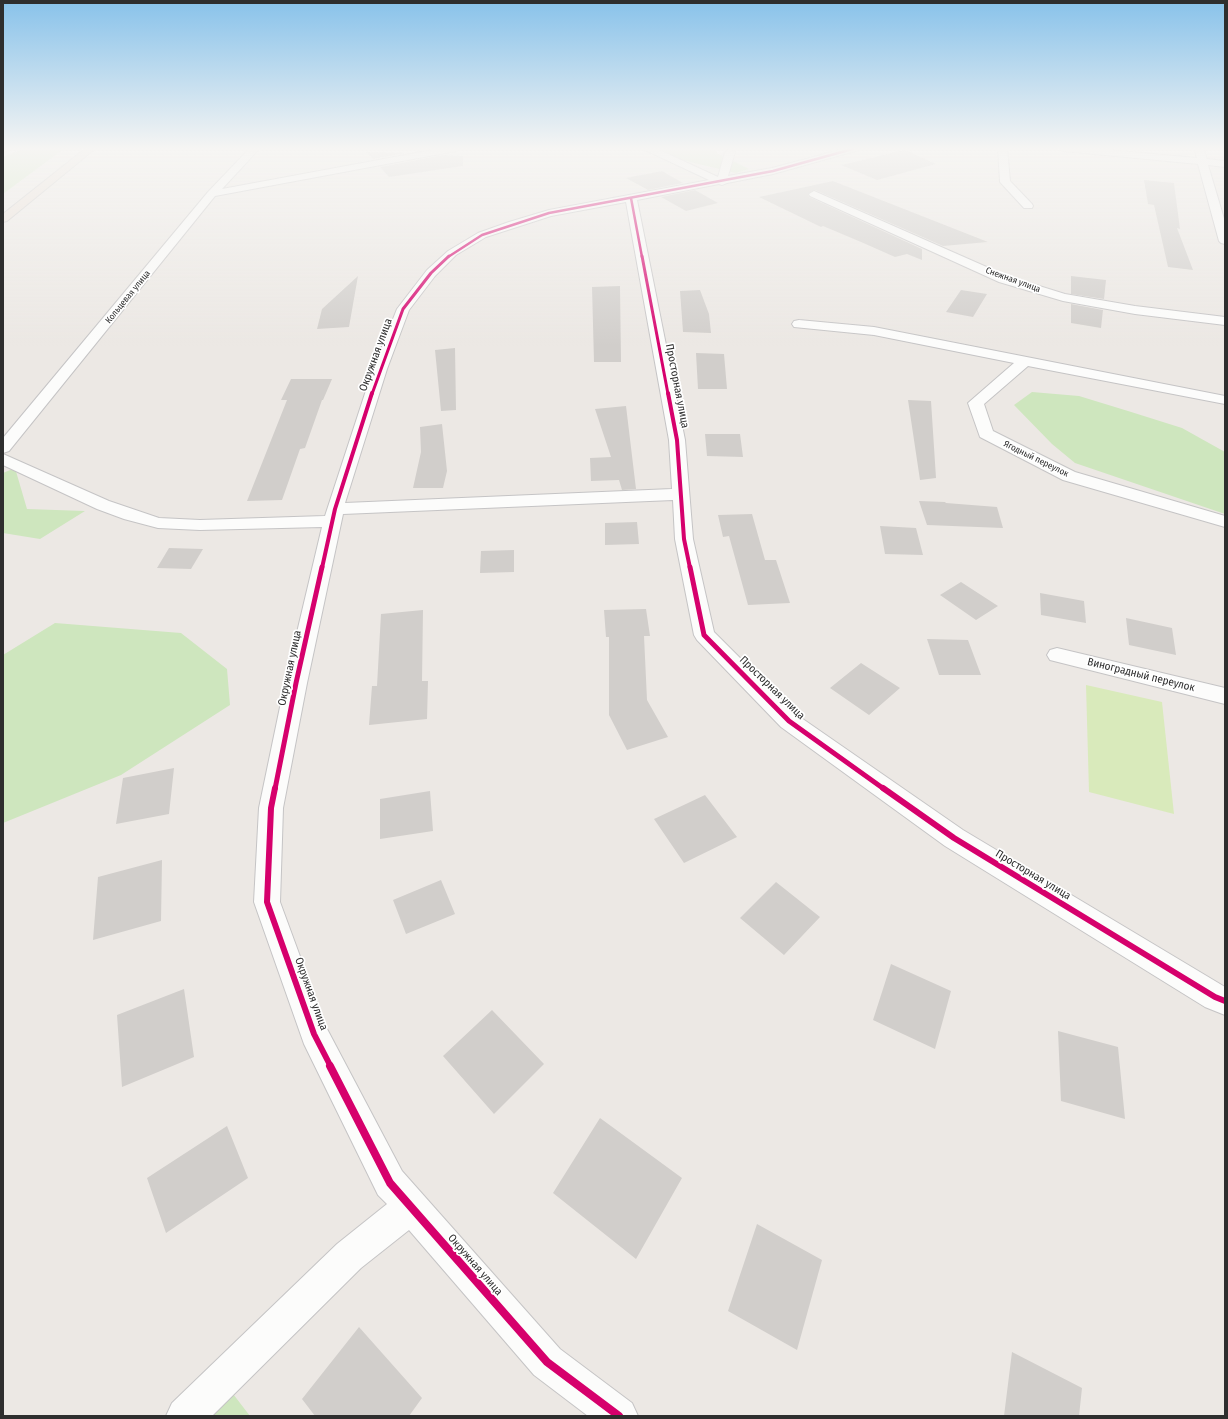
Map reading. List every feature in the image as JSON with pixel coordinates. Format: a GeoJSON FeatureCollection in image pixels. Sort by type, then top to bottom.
{"type":"FeatureCollection","features":[{"type":"Feature","properties":{"kind":"street","name":"Кольцевая улица"},"geometry":{"type":"LineString","coordinates":[[3,448],[195,214]]}},
{"type":"Feature","properties":{"kind":"street","name":"Окружная улица"},"geometry":{"type":"LineString","coordinates":[[545,214],[482,235],[452,253],[431,273],[403,309],[380,369],[334,515],[296,684],[271,808],[267,902],[314,1034],[390,1183],[547,1362],[619,1416]]}},
{"type":"Feature","properties":{"kind":"street","name":"Просторная улица"},"geometry":{"type":"LineString","coordinates":[[634,214],[677,440],[684,539],[704,635],[789,721],[954,838],[1215,997],[1225,1001]]}},
{"type":"Feature","properties":{"kind":"street","name":"Снежная улица"},"geometry":{"type":"LineString","coordinates":[[859,214],[1003,279],[1063,297],[1135,310],[1225,321]]}},
{"type":"Feature","properties":{"kind":"street"},"geometry":{"type":"LineString","coordinates":[[1218,214],[1225,241]]}},
{"type":"Feature","properties":{"kind":"street"},"geometry":{"type":"LineString","coordinates":[[799,324],[874,332],[1225,400]]}},
{"type":"Feature","properties":{"kind":"street","name":"Ягодный переулок"},"geometry":{"type":"LineString","coordinates":[[1024,362],[976,403],[986,434],[1069,476],[1225,522]]}},
{"type":"Feature","properties":{"kind":"street"},"geometry":{"type":"LineString","coordinates":[[3,459],[103,505],[130,515],[158,523],[200,526],[334,515],[681,494]]}},
{"type":"Feature","properties":{"kind":"street","name":"Виноградный переулок"},"geometry":{"type":"LineString","coordinates":[[1057,655],[1225,696]]}},
{"type":"Feature","properties":{"kind":"street"},"geometry":{"type":"LineString","coordinates":[[185,1416],[349,1256],[410,1207]]}},
{"type":"Feature","properties":{"kind":"green space"},"geometry":{"type":"Polygon","coordinates":[[[1032,392],[1079,396],[1128,411],[1182,428],[1225,452],[1225,514],[1075,463],[1052,444],[1014,405],[1032,392]]]}},
{"type":"Feature","properties":{"kind":"green space"},"geometry":{"type":"Polygon","coordinates":[[[15,468],[27,509],[85,511],[40,539],[3,533],[3,473],[15,468]]]}},
{"type":"Feature","properties":{"kind":"green space"},"geometry":{"type":"Polygon","coordinates":[[[55,623],[181,633],[227,669],[230,705],[121,775],[3,823],[3,655],[55,623]]]}},
{"type":"Feature","properties":{"kind":"green space"},"geometry":{"type":"Polygon","coordinates":[[[1086,685],[1162,702],[1174,814],[1089,792],[1086,685]]]}},
{"type":"Feature","properties":{"kind":"green space"},"geometry":{"type":"Polygon","coordinates":[[[230,1390],[250,1416],[208,1416],[230,1390]]]}},
{"type":"Feature","properties":{"kind":"building"},"geometry":{"type":"Polygon","coordinates":[[[795,214],[846,214],[922,249],[922,260],[907,254],[895,257],[823,226],[821,227],[795,214]]]}},
{"type":"Feature","properties":{"kind":"building"},"geometry":{"type":"Polygon","coordinates":[[[870,214],[917,214],[988,242],[943,246],[870,214]]]}},
{"type":"Feature","properties":{"kind":"building"},"geometry":{"type":"Polygon","coordinates":[[[1156,214],[1178,214],[1180,229],[1177,228],[1193,270],[1168,267],[1156,214]]]}},
{"type":"Feature","properties":{"kind":"building"},"geometry":{"type":"Polygon","coordinates":[[[358,276],[349,327],[317,329],[322,309],[358,276]]]}},
{"type":"Feature","properties":{"kind":"building"},"geometry":{"type":"Polygon","coordinates":[[[1071,276],[1106,280],[1104,299],[1071,294],[1071,276]]]}},
{"type":"Feature","properties":{"kind":"building"},"geometry":{"type":"Polygon","coordinates":[[[620,286],[621,362],[594,362],[592,287],[620,286]]]}},
{"type":"Feature","properties":{"kind":"building"},"geometry":{"type":"Polygon","coordinates":[[[700,290],[709,314],[711,333],[683,332],[680,291],[700,290]]]}},
{"type":"Feature","properties":{"kind":"building"},"geometry":{"type":"Polygon","coordinates":[[[961,290],[987,294],[973,317],[946,312],[961,290]]]}},
{"type":"Feature","properties":{"kind":"building"},"geometry":{"type":"Polygon","coordinates":[[[1071,304],[1103,310],[1101,328],[1071,323],[1071,304]]]}},
{"type":"Feature","properties":{"kind":"building"},"geometry":{"type":"Polygon","coordinates":[[[455,348],[456,410],[441,411],[435,350],[455,348]]]}},
{"type":"Feature","properties":{"kind":"building"},"geometry":{"type":"Polygon","coordinates":[[[696,353],[724,354],[727,389],[698,389],[696,353]]]}},
{"type":"Feature","properties":{"kind":"building"},"geometry":{"type":"Polygon","coordinates":[[[291,379],[332,379],[322,400],[305,448],[300,449],[282,500],[247,501],[287,400],[281,400],[291,379]]]}},
{"type":"Feature","properties":{"kind":"building"},"geometry":{"type":"Polygon","coordinates":[[[908,400],[931,401],[936,478],[920,480],[908,400]]]}},
{"type":"Feature","properties":{"kind":"building"},"geometry":{"type":"Polygon","coordinates":[[[626,406],[636,489],[622,490],[619,480],[591,481],[590,458],[611,457],[595,409],[626,406]]]}},
{"type":"Feature","properties":{"kind":"building"},"geometry":{"type":"Polygon","coordinates":[[[442,424],[447,471],[443,488],[413,488],[421,452],[420,427],[442,424]]]}},
{"type":"Feature","properties":{"kind":"building"},"geometry":{"type":"Polygon","coordinates":[[[705,434],[740,434],[743,457],[707,456],[705,434]]]}},
{"type":"Feature","properties":{"kind":"building"},"geometry":{"type":"Polygon","coordinates":[[[919,501],[997,507],[1003,528],[927,525],[919,501]]]}},
{"type":"Feature","properties":{"kind":"building"},"geometry":{"type":"Polygon","coordinates":[[[752,514],[765,560],[776,560],[790,603],[748,605],[729,536],[723,537],[718,515],[752,514]]]}},
{"type":"Feature","properties":{"kind":"building"},"geometry":{"type":"Polygon","coordinates":[[[637,522],[639,544],[605,545],[605,523],[637,522]]]}},
{"type":"Feature","properties":{"kind":"building"},"geometry":{"type":"Polygon","coordinates":[[[880,526],[916,528],[923,555],[885,554],[880,526]]]}},
{"type":"Feature","properties":{"kind":"building"},"geometry":{"type":"Polygon","coordinates":[[[169,548],[203,549],[191,569],[157,568],[169,548]]]}},
{"type":"Feature","properties":{"kind":"building"},"geometry":{"type":"Polygon","coordinates":[[[514,550],[514,572],[480,573],[481,551],[514,550]]]}},
{"type":"Feature","properties":{"kind":"building"},"geometry":{"type":"Polygon","coordinates":[[[961,582],[998,606],[976,620],[940,595],[961,582]]]}},
{"type":"Feature","properties":{"kind":"building"},"geometry":{"type":"Polygon","coordinates":[[[1040,593],[1084,601],[1086,623],[1041,615],[1040,593]]]}},
{"type":"Feature","properties":{"kind":"building"},"geometry":{"type":"Polygon","coordinates":[[[646,609],[650,636],[644,636],[647,700],[668,737],[627,750],[609,715],[609,637],[606,637],[604,610],[646,609]]]}},
{"type":"Feature","properties":{"kind":"building"},"geometry":{"type":"Polygon","coordinates":[[[423,610],[422,681],[428,681],[427,719],[369,725],[372,686],[377,686],[381,614],[423,610]]]}},
{"type":"Feature","properties":{"kind":"building"},"geometry":{"type":"Polygon","coordinates":[[[1126,618],[1172,628],[1176,655],[1129,645],[1126,618]]]}},
{"type":"Feature","properties":{"kind":"building"},"geometry":{"type":"Polygon","coordinates":[[[927,639],[968,640],[981,675],[939,675],[927,639]]]}},
{"type":"Feature","properties":{"kind":"building"},"geometry":{"type":"Polygon","coordinates":[[[861,663],[900,688],[869,715],[830,688],[861,663]]]}},
{"type":"Feature","properties":{"kind":"building"},"geometry":{"type":"Polygon","coordinates":[[[174,768],[169,814],[116,824],[123,778],[174,768]]]}},
{"type":"Feature","properties":{"kind":"building"},"geometry":{"type":"Polygon","coordinates":[[[430,791],[433,831],[380,839],[380,799],[430,791]]]}},
{"type":"Feature","properties":{"kind":"building"},"geometry":{"type":"Polygon","coordinates":[[[705,795],[737,837],[684,863],[654,819],[705,795]]]}},
{"type":"Feature","properties":{"kind":"building"},"geometry":{"type":"Polygon","coordinates":[[[162,860],[161,921],[93,940],[98,877],[162,860]]]}},
{"type":"Feature","properties":{"kind":"building"},"geometry":{"type":"Polygon","coordinates":[[[441,880],[455,914],[406,934],[393,900],[441,880]]]}},
{"type":"Feature","properties":{"kind":"building"},"geometry":{"type":"Polygon","coordinates":[[[776,882],[820,917],[784,955],[740,918],[776,882]]]}},
{"type":"Feature","properties":{"kind":"building"},"geometry":{"type":"Polygon","coordinates":[[[891,964],[951,991],[935,1049],[873,1020],[891,964]]]}},
{"type":"Feature","properties":{"kind":"building"},"geometry":{"type":"Polygon","coordinates":[[[184,989],[194,1057],[122,1087],[117,1015],[184,989]]]}},
{"type":"Feature","properties":{"kind":"building"},"geometry":{"type":"Polygon","coordinates":[[[492,1010],[544,1064],[494,1114],[443,1056],[492,1010]]]}},
{"type":"Feature","properties":{"kind":"building"},"geometry":{"type":"Polygon","coordinates":[[[1058,1031],[1118,1047],[1125,1119],[1061,1101],[1058,1031]]]}},
{"type":"Feature","properties":{"kind":"building"},"geometry":{"type":"Polygon","coordinates":[[[600,1118],[682,1178],[636,1259],[553,1193],[600,1118]]]}},
{"type":"Feature","properties":{"kind":"building"},"geometry":{"type":"Polygon","coordinates":[[[227,1126],[248,1178],[166,1233],[147,1178],[227,1126]]]}},
{"type":"Feature","properties":{"kind":"building"},"geometry":{"type":"Polygon","coordinates":[[[757,1224],[822,1260],[797,1350],[728,1311],[757,1224]]]}},
{"type":"Feature","properties":{"kind":"building"},"geometry":{"type":"Polygon","coordinates":[[[359,1327],[422,1398],[409,1416],[315,1416],[302,1399],[359,1327]]]}},
{"type":"Feature","properties":{"kind":"building"},"geometry":{"type":"Polygon","coordinates":[[[1012,1352],[1082,1388],[1079,1416],[1004,1416],[1012,1352]]]}},
{"type":"Feature","properties":{"kind":"cycle path"},"geometry":{"type":"LineString","coordinates":[[545,214],[482,235],[452,253],[431,273],[403,309],[380,369],[335,509],[296,683],[271,808],[267,902],[314,1034],[390,1183],[547,1362],[619,1416]]}},
{"type":"Feature","properties":{"kind":"cycle path"},"geometry":{"type":"LineString","coordinates":[[634,214],[677,440],[684,539],[704,635],[789,721],[954,838],[1215,997],[1225,1001]]}}]}
